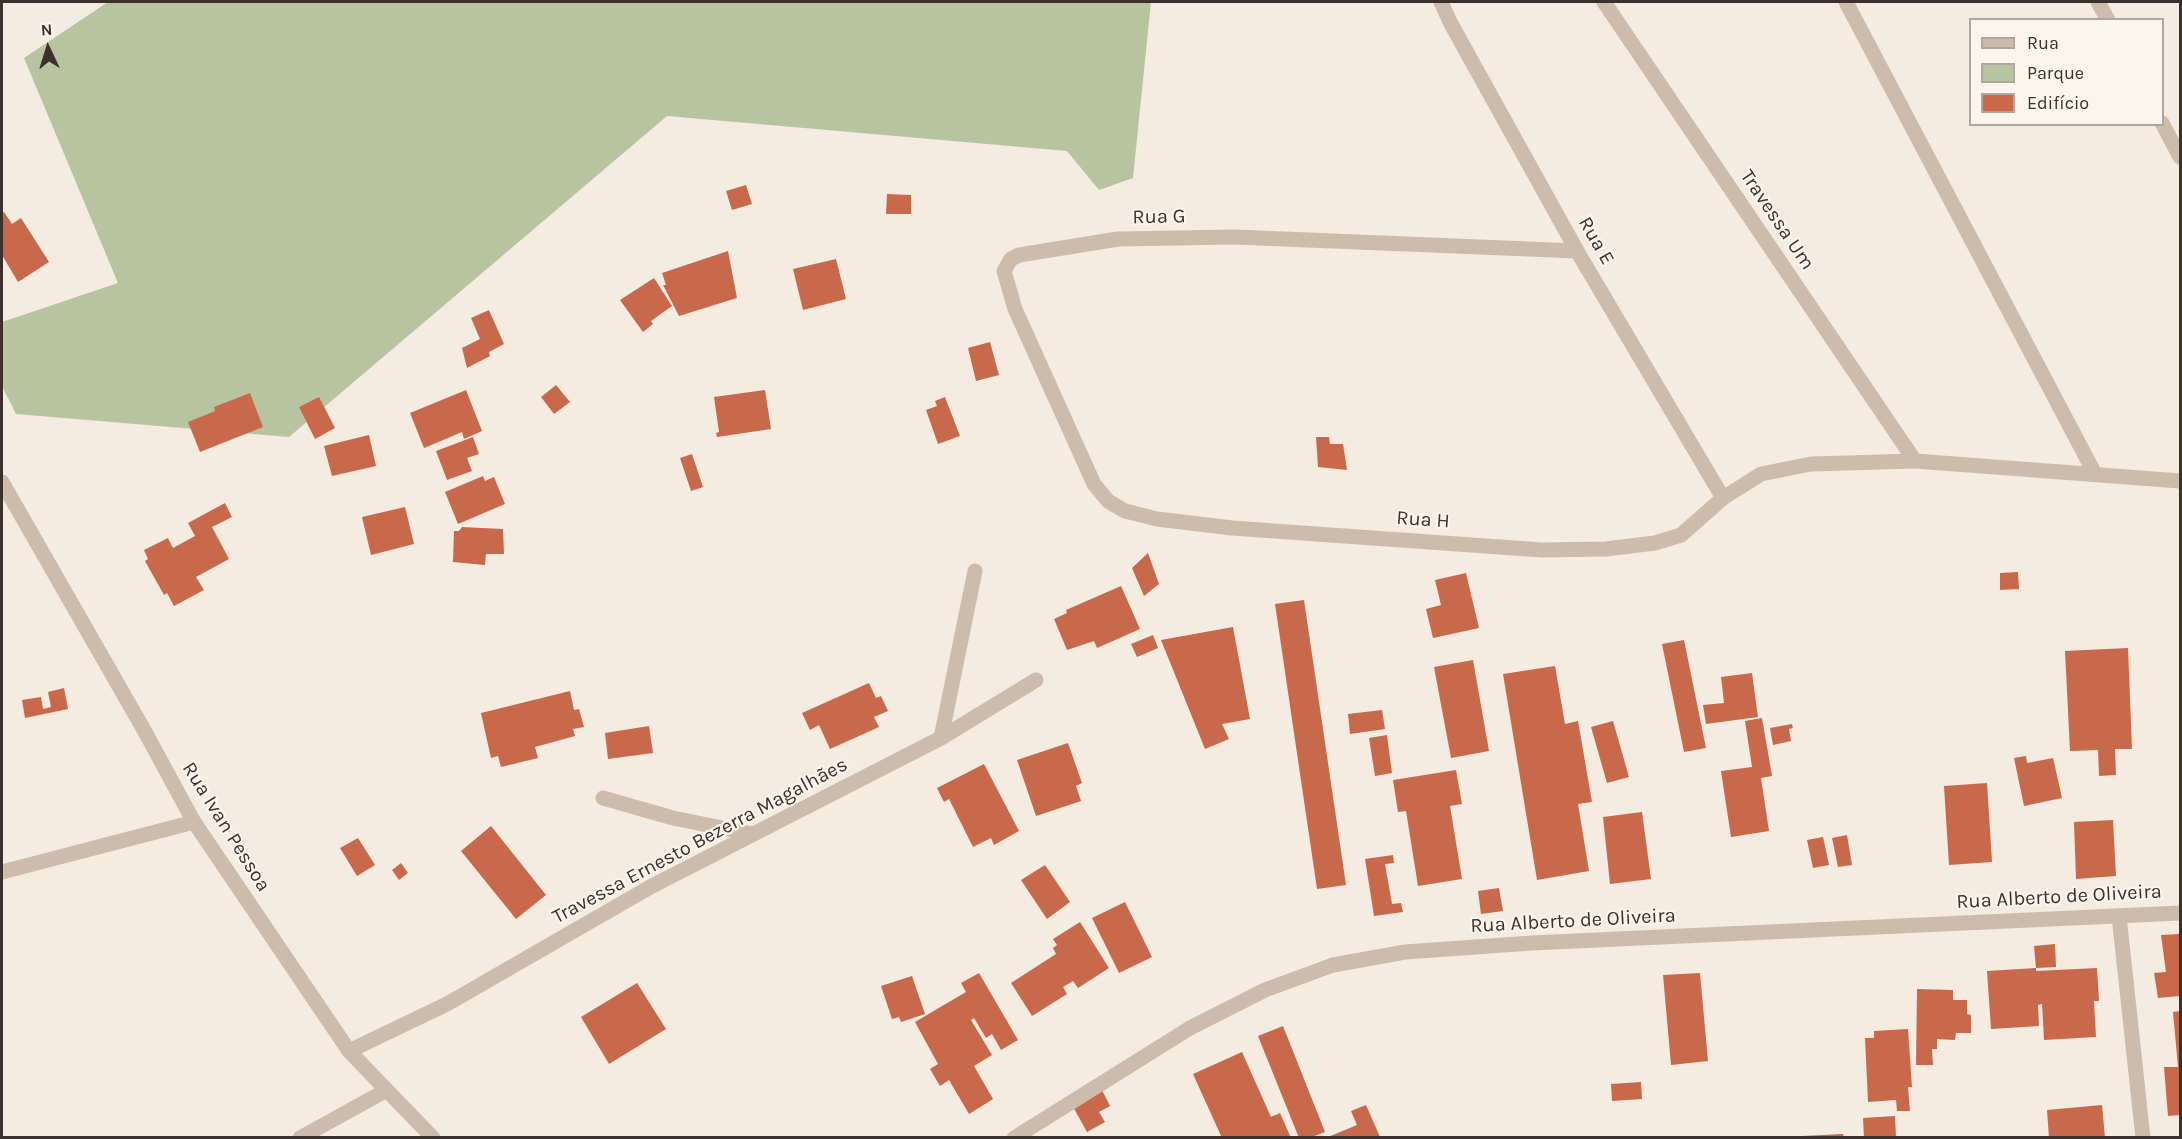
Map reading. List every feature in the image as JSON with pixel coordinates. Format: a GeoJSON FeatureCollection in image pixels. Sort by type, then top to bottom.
{"type":"FeatureCollection","features":[{"type":"Feature","properties":{"kind":"street","name":"Rua E"},"geometry":{"type":"LineString","coordinates":[[1441,2],[1577,251],[1722,498]]}},
{"type":"Feature","properties":{"kind":"street","name":"Travessa Um"},"geometry":{"type":"LineString","coordinates":[[1604,2],[1915,461]]}},
{"type":"Feature","properties":{"kind":"street"},"geometry":{"type":"LineString","coordinates":[[1846,2],[2095,474]]}},
{"type":"Feature","properties":{"kind":"street"},"geometry":{"type":"LineString","coordinates":[[2098,2],[2107,18]]}},
{"type":"Feature","properties":{"kind":"street"},"geometry":{"type":"LineString","coordinates":[[2164,125],[2181,157]]}},
{"type":"Feature","properties":{"kind":"street","name":"Rua G"},"geometry":{"type":"LineString","coordinates":[[1108,501],[1094,484],[1015,309],[1004,272],[1011,259],[1019,255],[1118,239],[1235,237],[1577,251]]}},
{"type":"Feature","properties":{"kind":"street","name":"Rua H"},"geometry":{"type":"LineString","coordinates":[[1108,501],[1125,511],[1156,519],[1221,526],[1542,550],[1606,549],[1655,543],[1680,535],[1722,498],[1761,474],[1811,464],[1869,460],[1915,461],[2181,481]]}},
{"type":"Feature","properties":{"kind":"street","name":"Rua Ivan Pessoa"},"geometry":{"type":"LineString","coordinates":[[2,482],[194,822],[350,1051],[385,1091],[433,1137]]}},
{"type":"Feature","properties":{"kind":"street"},"geometry":{"type":"LineString","coordinates":[[941,738],[975,571]]}},
{"type":"Feature","properties":{"kind":"street","name":"Travessa Ernesto Bezerra Magalhães"},"geometry":{"type":"LineString","coordinates":[[350,1051],[447,1004],[652,886],[941,738],[1036,681]]}},
{"type":"Feature","properties":{"kind":"street"},"geometry":{"type":"LineString","coordinates":[[603,798],[673,818],[752,834]]}},
{"type":"Feature","properties":{"kind":"street"},"geometry":{"type":"LineString","coordinates":[[2,872],[194,822]]}},
{"type":"Feature","properties":{"kind":"street","name":"Rua Alberto de Oliveira"},"geometry":{"type":"LineString","coordinates":[[1014,1137],[1190,1028],[1265,990],[1333,965],[1406,952],[1532,943],[2181,913]]}},
{"type":"Feature","properties":{"kind":"street"},"geometry":{"type":"LineString","coordinates":[[2119,916],[2143,1137]]}},
{"type":"Feature","properties":{"kind":"street"},"geometry":{"type":"LineString","coordinates":[[300,1137],[385,1091]]}},
{"type":"Feature","properties":{"kind":"green space"},"geometry":{"type":"Polygon","coordinates":[[[108,2],[1151,2],[1133,178],[1099,190],[1067,151],[667,116],[289,437],[16,414],[2,386],[2,322],[118,283],[24,58],[108,2]]]}},
{"type":"Feature","properties":{"kind":"building"},"geometry":{"type":"Polygon","coordinates":[[[746,185],[752,204],[732,210],[726,191],[746,185]]]}},
{"type":"Feature","properties":{"kind":"building"},"geometry":{"type":"Polygon","coordinates":[[[887,194],[911,195],[911,214],[886,214],[887,194]]]}},
{"type":"Feature","properties":{"kind":"building"},"geometry":{"type":"Polygon","coordinates":[[[4,212],[12,224],[21,218],[49,262],[18,282],[2,255],[2,213],[4,212]]]}},
{"type":"Feature","properties":{"kind":"building"},"geometry":{"type":"Polygon","coordinates":[[[728,251],[737,298],[679,316],[663,285],[666,285],[662,273],[728,251]]]}},
{"type":"Feature","properties":{"kind":"building"},"geometry":{"type":"Polygon","coordinates":[[[836,259],[846,299],[803,310],[793,269],[836,259]]]}},
{"type":"Feature","properties":{"kind":"building"},"geometry":{"type":"Polygon","coordinates":[[[654,278],[672,306],[651,321],[653,324],[643,332],[620,300],[654,278]]]}},
{"type":"Feature","properties":{"kind":"building"},"geometry":{"type":"Polygon","coordinates":[[[489,310],[504,344],[489,352],[490,356],[467,368],[462,348],[480,339],[471,318],[489,310]]]}},
{"type":"Feature","properties":{"kind":"building"},"geometry":{"type":"Polygon","coordinates":[[[990,342],[999,375],[976,381],[968,348],[990,342]]]}},
{"type":"Feature","properties":{"kind":"building"},"geometry":{"type":"Polygon","coordinates":[[[556,385],[570,402],[554,414],[541,397],[556,385]]]}},
{"type":"Feature","properties":{"kind":"building"},"geometry":{"type":"Polygon","coordinates":[[[466,390],[482,431],[464,439],[462,432],[424,448],[410,413],[466,390]]]}},
{"type":"Feature","properties":{"kind":"building"},"geometry":{"type":"Polygon","coordinates":[[[765,390],[771,429],[717,437],[716,433],[719,432],[714,397],[765,390]]]}},
{"type":"Feature","properties":{"kind":"building"},"geometry":{"type":"Polygon","coordinates":[[[250,393],[263,427],[200,452],[188,422],[215,411],[214,407],[250,393]]]}},
{"type":"Feature","properties":{"kind":"building"},"geometry":{"type":"Polygon","coordinates":[[[319,397],[335,428],[315,439],[299,407],[319,397]]]}},
{"type":"Feature","properties":{"kind":"building"},"geometry":{"type":"Polygon","coordinates":[[[945,397],[960,436],[938,444],[926,410],[937,406],[935,401],[945,397]]]}},
{"type":"Feature","properties":{"kind":"building"},"geometry":{"type":"Polygon","coordinates":[[[369,435],[376,466],[332,476],[324,446],[369,435]]]}},
{"type":"Feature","properties":{"kind":"building"},"geometry":{"type":"Polygon","coordinates":[[[473,437],[479,454],[467,458],[472,471],[447,480],[436,451],[473,437]]]}},
{"type":"Feature","properties":{"kind":"building"},"geometry":{"type":"Polygon","coordinates":[[[1316,437],[1329,437],[1330,444],[1343,444],[1347,470],[1318,467],[1316,437]]]}},
{"type":"Feature","properties":{"kind":"building"},"geometry":{"type":"Polygon","coordinates":[[[692,454],[703,487],[691,491],[680,458],[692,454]]]}},
{"type":"Feature","properties":{"kind":"building"},"geometry":{"type":"Polygon","coordinates":[[[483,476],[485,481],[494,477],[505,504],[458,524],[445,492],[483,476]]]}},
{"type":"Feature","properties":{"kind":"building"},"geometry":{"type":"Polygon","coordinates":[[[225,503],[232,517],[212,527],[229,559],[196,577],[204,590],[174,606],[167,593],[164,595],[145,561],[148,559],[144,550],[168,538],[173,548],[195,536],[188,523],[225,503]]]}},
{"type":"Feature","properties":{"kind":"building"},"geometry":{"type":"Polygon","coordinates":[[[405,507],[414,544],[371,555],[362,517],[405,507]]]}},
{"type":"Feature","properties":{"kind":"building"},"geometry":{"type":"Polygon","coordinates":[[[462,527],[503,529],[504,554],[486,554],[485,565],[453,562],[454,531],[459,531],[462,527]]]}},
{"type":"Feature","properties":{"kind":"building"},"geometry":{"type":"Polygon","coordinates":[[[1148,553],[1159,584],[1144,596],[1132,568],[1148,553]]]}},
{"type":"Feature","properties":{"kind":"building"},"geometry":{"type":"Polygon","coordinates":[[[2018,572],[2019,589],[2000,590],[2000,573],[2018,572]]]}},
{"type":"Feature","properties":{"kind":"building"},"geometry":{"type":"Polygon","coordinates":[[[1466,573],[1479,628],[1433,638],[1426,609],[1441,605],[1435,580],[1466,573]]]}},
{"type":"Feature","properties":{"kind":"building"},"geometry":{"type":"Polygon","coordinates":[[[1121,586],[1140,629],[1097,648],[1094,641],[1067,650],[1054,619],[1067,613],[1066,610],[1121,586]]]}},
{"type":"Feature","properties":{"kind":"building"},"geometry":{"type":"Polygon","coordinates":[[[1304,600],[1346,885],[1317,889],[1275,604],[1304,600]]]}},
{"type":"Feature","properties":{"kind":"building"},"geometry":{"type":"Polygon","coordinates":[[[1233,627],[1250,719],[1222,724],[1229,739],[1205,749],[1161,640],[1233,627]]]}},
{"type":"Feature","properties":{"kind":"building"},"geometry":{"type":"Polygon","coordinates":[[[1153,635],[1158,648],[1137,657],[1131,644],[1153,635]]]}},
{"type":"Feature","properties":{"kind":"building"},"geometry":{"type":"Polygon","coordinates":[[[1684,640],[1706,748],[1684,752],[1662,644],[1684,640]]]}},
{"type":"Feature","properties":{"kind":"building"},"geometry":{"type":"Polygon","coordinates":[[[2128,648],[2132,749],[2115,749],[2116,775],[2099,776],[2098,750],[2070,751],[2065,651],[2128,648]]]}},
{"type":"Feature","properties":{"kind":"building"},"geometry":{"type":"Polygon","coordinates":[[[1473,660],[1489,751],[1451,758],[1434,667],[1473,660]]]}},
{"type":"Feature","properties":{"kind":"building"},"geometry":{"type":"Polygon","coordinates":[[[1555,666],[1565,724],[1578,721],[1592,802],[1578,804],[1589,871],[1537,880],[1503,674],[1555,666]]]}},
{"type":"Feature","properties":{"kind":"building"},"geometry":{"type":"Polygon","coordinates":[[[1752,673],[1758,717],[1706,724],[1703,705],[1724,703],[1721,677],[1752,673]]]}},
{"type":"Feature","properties":{"kind":"building"},"geometry":{"type":"Polygon","coordinates":[[[869,683],[876,698],[881,696],[888,711],[874,717],[879,727],[830,749],[819,725],[810,730],[802,713],[869,683]]]}},
{"type":"Feature","properties":{"kind":"building"},"geometry":{"type":"Polygon","coordinates":[[[64,688],[68,709],[25,718],[22,700],[41,697],[43,709],[51,707],[48,692],[64,688]]]}},
{"type":"Feature","properties":{"kind":"building"},"geometry":{"type":"Polygon","coordinates":[[[570,691],[574,710],[579,709],[584,727],[573,729],[575,736],[535,747],[538,758],[501,767],[498,756],[491,758],[481,713],[570,691]]]}},
{"type":"Feature","properties":{"kind":"building"},"geometry":{"type":"Polygon","coordinates":[[[1382,710],[1385,729],[1350,734],[1348,714],[1382,710]]]}},
{"type":"Feature","properties":{"kind":"building"},"geometry":{"type":"Polygon","coordinates":[[[1762,718],[1772,776],[1761,778],[1769,831],[1731,837],[1721,771],[1752,767],[1745,721],[1762,718]]]}},
{"type":"Feature","properties":{"kind":"building"},"geometry":{"type":"Polygon","coordinates":[[[1613,721],[1629,777],[1607,783],[1591,727],[1613,721]]]}},
{"type":"Feature","properties":{"kind":"building"},"geometry":{"type":"Polygon","coordinates":[[[1792,724],[1793,728],[1789,729],[1791,741],[1773,745],[1770,728],[1792,724]]]}},
{"type":"Feature","properties":{"kind":"building"},"geometry":{"type":"Polygon","coordinates":[[[649,726],[653,753],[608,759],[605,733],[649,726]]]}},
{"type":"Feature","properties":{"kind":"building"},"geometry":{"type":"Polygon","coordinates":[[[1387,735],[1392,773],[1375,776],[1369,738],[1387,735]]]}},
{"type":"Feature","properties":{"kind":"building"},"geometry":{"type":"Polygon","coordinates":[[[1068,743],[1082,783],[1076,786],[1081,801],[1036,816],[1017,760],[1068,743]]]}},
{"type":"Feature","properties":{"kind":"building"},"geometry":{"type":"Polygon","coordinates":[[[2026,756],[2027,763],[2053,758],[2062,798],[2024,806],[2014,758],[2026,756]]]}},
{"type":"Feature","properties":{"kind":"building"},"geometry":{"type":"Polygon","coordinates":[[[984,764],[1019,831],[994,845],[991,838],[973,847],[949,799],[944,802],[937,788],[984,764]]]}},
{"type":"Feature","properties":{"kind":"building"},"geometry":{"type":"Polygon","coordinates":[[[1456,770],[1462,804],[1450,806],[1462,879],[1418,886],[1406,811],[1398,812],[1393,780],[1456,770]]]}},
{"type":"Feature","properties":{"kind":"building"},"geometry":{"type":"Polygon","coordinates":[[[1987,783],[1992,862],[1949,865],[1944,786],[1987,783]]]}},
{"type":"Feature","properties":{"kind":"building"},"geometry":{"type":"Polygon","coordinates":[[[1642,812],[1651,879],[1610,884],[1603,817],[1642,812]]]}},
{"type":"Feature","properties":{"kind":"building"},"geometry":{"type":"Polygon","coordinates":[[[2113,820],[2116,876],[2076,879],[2074,822],[2113,820]]]}},
{"type":"Feature","properties":{"kind":"building"},"geometry":{"type":"Polygon","coordinates":[[[491,826],[546,895],[516,919],[461,851],[491,826]]]}},
{"type":"Feature","properties":{"kind":"building"},"geometry":{"type":"Polygon","coordinates":[[[1847,835],[1852,865],[1838,867],[1832,838],[1847,835]]]}},
{"type":"Feature","properties":{"kind":"building"},"geometry":{"type":"Polygon","coordinates":[[[1823,837],[1829,865],[1813,868],[1807,840],[1823,837]]]}},
{"type":"Feature","properties":{"kind":"building"},"geometry":{"type":"Polygon","coordinates":[[[358,838],[375,865],[357,876],[340,848],[358,838]]]}},
{"type":"Feature","properties":{"kind":"building"},"geometry":{"type":"Polygon","coordinates":[[[1393,855],[1394,863],[1385,864],[1392,904],[1401,903],[1403,912],[1374,916],[1365,859],[1393,855]]]}},
{"type":"Feature","properties":{"kind":"building"},"geometry":{"type":"Polygon","coordinates":[[[401,863],[408,873],[399,880],[392,870],[401,863]]]}},
{"type":"Feature","properties":{"kind":"building"},"geometry":{"type":"Polygon","coordinates":[[[1045,865],[1070,902],[1047,919],[1021,880],[1045,865]]]}},
{"type":"Feature","properties":{"kind":"building"},"geometry":{"type":"Polygon","coordinates":[[[1499,888],[1503,911],[1481,914],[1478,891],[1499,888]]]}},
{"type":"Feature","properties":{"kind":"building"},"geometry":{"type":"Polygon","coordinates":[[[1125,902],[1152,957],[1119,973],[1092,918],[1125,902]]]}},
{"type":"Feature","properties":{"kind":"building"},"geometry":{"type":"Polygon","coordinates":[[[1080,922],[1109,968],[1078,988],[1073,981],[1063,987],[1067,994],[1032,1016],[1011,983],[1056,954],[1053,948],[1057,945],[1053,939],[1080,922]]]}},
{"type":"Feature","properties":{"kind":"building"},"geometry":{"type":"Polygon","coordinates":[[[2180,934],[2180,996],[2158,998],[2154,973],[2166,972],[2161,935],[2180,934]]]}},
{"type":"Feature","properties":{"kind":"building"},"geometry":{"type":"Polygon","coordinates":[[[2055,944],[2056,967],[2036,968],[2034,946],[2055,944]]]}},
{"type":"Feature","properties":{"kind":"building"},"geometry":{"type":"Polygon","coordinates":[[[2036,968],[2036,971],[2097,968],[2099,1001],[2094,1001],[2096,1037],[2044,1040],[2042,1004],[2038,1005],[2039,1026],[1991,1029],[1987,971],[2036,968]]]}},
{"type":"Feature","properties":{"kind":"building"},"geometry":{"type":"Polygon","coordinates":[[[979,973],[1018,1040],[1001,1050],[992,1034],[986,1038],[974,1018],[971,1020],[992,1055],[974,1066],[993,1099],[969,1114],[949,1080],[940,1086],[930,1069],[938,1064],[915,1022],[966,992],[961,983],[979,973]]]}},
{"type":"Feature","properties":{"kind":"building"},"geometry":{"type":"Polygon","coordinates":[[[1700,973],[1708,1061],[1671,1065],[1663,975],[1700,973]]]}},
{"type":"Feature","properties":{"kind":"building"},"geometry":{"type":"Polygon","coordinates":[[[912,976],[925,1014],[901,1022],[899,1017],[892,1019],[881,986],[912,976]]]}},
{"type":"Feature","properties":{"kind":"building"},"geometry":{"type":"Polygon","coordinates":[[[637,983],[666,1029],[609,1064],[581,1017],[637,983]]]}},
{"type":"Feature","properties":{"kind":"building"},"geometry":{"type":"Polygon","coordinates":[[[1917,989],[1953,990],[1953,1000],[1967,1000],[1967,1014],[1971,1015],[1971,1033],[1956,1033],[1955,1040],[1937,1039],[1937,1049],[1932,1049],[1933,1065],[1916,1065],[1917,989]]]}},
{"type":"Feature","properties":{"kind":"building"},"geometry":{"type":"Polygon","coordinates":[[[2180,1011],[2180,1115],[2168,1116],[2164,1067],[2178,1067],[2173,1012],[2180,1011]]]}},
{"type":"Feature","properties":{"kind":"building"},"geometry":{"type":"Polygon","coordinates":[[[1283,1026],[1325,1132],[1309,1138],[1299,1138],[1258,1036],[1283,1026]]]}},
{"type":"Feature","properties":{"kind":"building"},"geometry":{"type":"Polygon","coordinates":[[[1908,1029],[1912,1087],[1908,1087],[1910,1111],[1897,1111],[1896,1100],[1868,1102],[1865,1038],[1874,1038],[1874,1031],[1908,1029]]]}},
{"type":"Feature","properties":{"kind":"building"},"geometry":{"type":"Polygon","coordinates":[[[1242,1052],[1271,1117],[1280,1113],[1291,1138],[1222,1138],[1193,1074],[1242,1052]]]}},
{"type":"Feature","properties":{"kind":"building"},"geometry":{"type":"Polygon","coordinates":[[[1641,1082],[1642,1099],[1612,1101],[1611,1084],[1641,1082]]]}},
{"type":"Feature","properties":{"kind":"building"},"geometry":{"type":"Polygon","coordinates":[[[1101,1088],[1110,1106],[1099,1112],[1105,1122],[1087,1132],[1072,1105],[1101,1088]]]}},
{"type":"Feature","properties":{"kind":"building"},"geometry":{"type":"Polygon","coordinates":[[[1366,1105],[1380,1137],[1328,1137],[1357,1125],[1351,1111],[1366,1105]]]}},
{"type":"Feature","properties":{"kind":"building"},"geometry":{"type":"Polygon","coordinates":[[[2102,1105],[2105,1138],[2049,1138],[2047,1110],[2102,1105]]]}},
{"type":"Feature","properties":{"kind":"building"},"geometry":{"type":"Polygon","coordinates":[[[1895,1116],[1896,1138],[1864,1138],[1863,1118],[1895,1116]]]}},
{"type":"Feature","properties":{"kind":"building"},"geometry":{"type":"Polygon","coordinates":[[[1843,1134],[1844,1138],[1802,1138],[1802,1136],[1843,1134]]]}}]}
